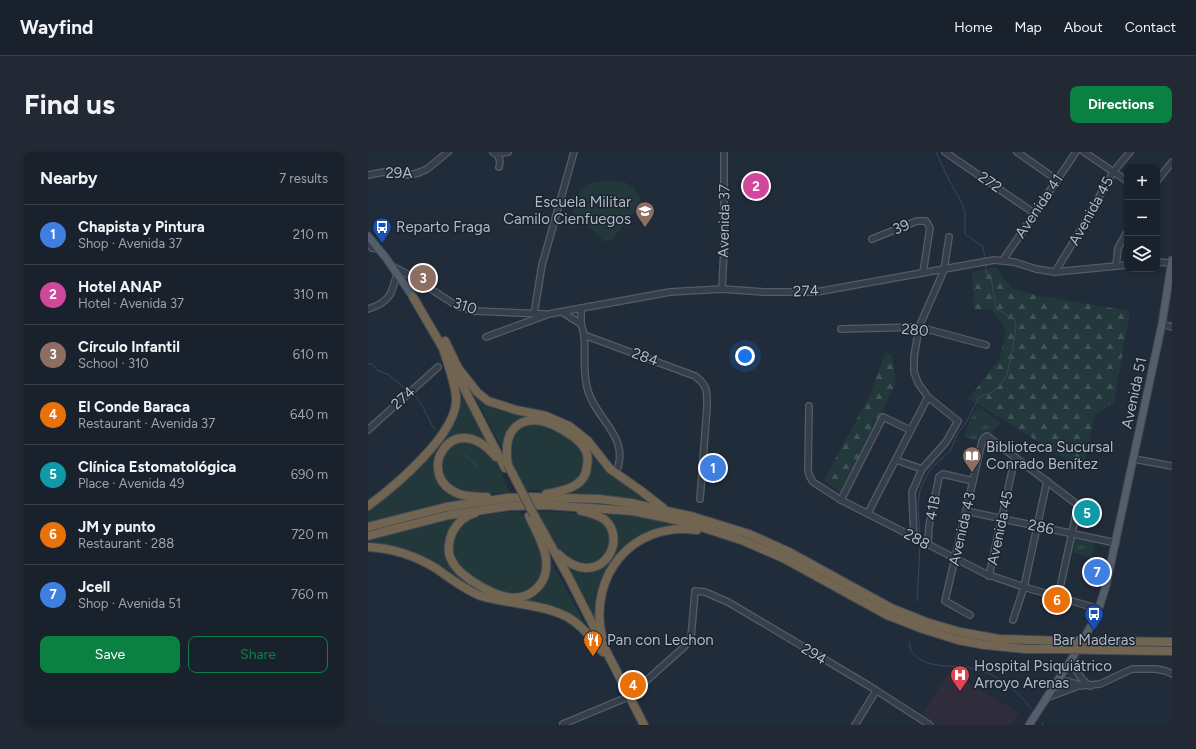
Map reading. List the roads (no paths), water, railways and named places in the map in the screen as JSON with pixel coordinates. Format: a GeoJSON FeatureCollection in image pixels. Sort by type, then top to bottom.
{"type":"FeatureCollection","features":[{"type":"Feature","properties":{"kind":"highway"},"geometry":{"type":"LineString","coordinates":[[414,297],[442,345],[507,467]]}},
{"type":"Feature","properties":{"kind":"highway"},"geometry":{"type":"LineString","coordinates":[[414,297],[436,324],[531,515],[604,650]]}},
{"type":"Feature","properties":{"kind":"highway"},"geometry":{"type":"LineString","coordinates":[[368,506],[422,459],[446,429],[455,410],[456,397],[442,345]]}},
{"type":"Feature","properties":{"kind":"highway"},"geometry":{"type":"LineString","coordinates":[[458,368],[477,392],[488,401],[516,410],[546,416],[569,426],[588,441],[610,469],[665,510]]}},
{"type":"Feature","properties":{"kind":"highway"},"geometry":{"type":"LineString","coordinates":[[368,536],[449,515],[564,490],[579,482],[587,469],[588,460],[585,448],[570,434],[548,422],[538,420],[529,421],[515,428],[511,432],[506,448],[507,467]]}},
{"type":"Feature","properties":{"kind":"highway"},"geometry":{"type":"LineString","coordinates":[[507,467],[484,445],[467,438],[457,439],[446,445],[440,454],[438,472],[445,484],[458,494],[467,496],[508,502],[633,511],[686,522],[744,541],[785,559],[887,615],[923,629],[958,640],[985,645],[1025,649],[1104,641],[1172,642]]}},
{"type":"Feature","properties":{"kind":"highway"},"geometry":{"type":"LineString","coordinates":[[530,497],[599,499],[631,503],[694,517],[749,534],[789,552],[890,608],[926,622],[960,632],[999,639],[1105,650],[1172,651]]}},
{"type":"Feature","properties":{"kind":"highway"},"geometry":{"type":"LineString","coordinates":[[508,502],[464,518],[457,524],[449,543],[450,558],[455,566],[462,574],[480,586],[503,597],[516,598],[527,595],[535,590],[545,576],[546,558],[531,515]]}},
{"type":"Feature","properties":{"kind":"highway"},"geometry":{"type":"LineString","coordinates":[[368,527],[446,507],[508,502]]}},
{"type":"Feature","properties":{"kind":"highway"},"geometry":{"type":"LineString","coordinates":[[546,505],[595,515],[604,519],[613,533],[614,541],[609,555],[600,564],[590,568],[576,567],[554,551]]}},
{"type":"Feature","properties":{"kind":"highway"},"geometry":{"type":"LineString","coordinates":[[531,515],[554,551],[640,725]]}},
{"type":"Feature","properties":{"kind":"highway"},"geometry":{"type":"LineString","coordinates":[[604,650],[600,615],[601,597],[604,585],[613,565],[624,552],[635,543],[649,536],[671,530],[688,528],[702,530],[744,541]]}},
{"type":"Feature","properties":{"kind":"highway"},"geometry":{"type":"LineString","coordinates":[[368,547],[406,554],[436,569],[461,586],[482,596],[548,609],[561,614],[574,621],[604,650]]}},
{"type":"Feature","properties":{"kind":"highway"},"geometry":{"type":"LineString","coordinates":[[1104,641],[1105,650]]}},
{"type":"Feature","properties":{"kind":"highway"},"geometry":{"type":"LineString","coordinates":[[627,698],[644,725]]}},
{"type":"Feature","properties":{"kind":"main road"},"geometry":{"type":"LineString","coordinates":[[368,236],[414,297]]}},
{"type":"Feature","properties":{"kind":"main road","name":"Avenida 51"},"geometry":{"type":"LineString","coordinates":[[1029,725],[1096,617],[1106,586],[1162,324],[1172,261]]}},
{"type":"Feature","properties":{"kind":"street","name":"29A"},"geometry":{"type":"LineString","coordinates":[[368,175],[384,172],[409,175],[418,173],[427,169],[448,152]]}},
{"type":"Feature","properties":{"kind":"street"},"geometry":{"type":"LineString","coordinates":[[495,153],[505,154],[508,152]]}},
{"type":"Feature","properties":{"kind":"street"},"geometry":{"type":"LineString","coordinates":[[534,314],[542,265],[574,152]]}},
{"type":"Feature","properties":{"kind":"street","name":"Avenida 37"},"geometry":{"type":"LineString","coordinates":[[722,289],[724,249],[724,152]]}},
{"type":"Feature","properties":{"kind":"street","name":"272"},"geometry":{"type":"LineString","coordinates":[[946,152],[1034,213]]}},
{"type":"Feature","properties":{"kind":"street"},"geometry":{"type":"LineString","coordinates":[[1017,152],[1057,180]]}},
{"type":"Feature","properties":{"kind":"street","name":"Avenida 41"},"geometry":{"type":"LineString","coordinates":[[1002,260],[1076,152]]}},
{"type":"Feature","properties":{"kind":"street"},"geometry":{"type":"LineString","coordinates":[[1084,152],[1124,179]]}},
{"type":"Feature","properties":{"kind":"street","name":"Avenida 45"},"geometry":{"type":"LineString","coordinates":[[1055,272],[1113,172],[1130,152]]}},
{"type":"Feature","properties":{"kind":"street"},"geometry":{"type":"LineString","coordinates":[[495,153],[500,163],[499,167]]}},
{"type":"Feature","properties":{"kind":"street"},"geometry":{"type":"LineString","coordinates":[[1160,177],[1172,162]]}},
{"type":"Feature","properties":{"kind":"street","name":"39"},"geometry":{"type":"LineString","coordinates":[[872,239],[916,221],[926,221],[930,228],[923,273]]}},
{"type":"Feature","properties":{"kind":"street"},"geometry":{"type":"LineString","coordinates":[[1116,266],[1118,248],[1125,236]]}},
{"type":"Feature","properties":{"kind":"street"},"geometry":{"type":"LineString","coordinates":[[914,537],[912,492],[922,469],[946,442],[958,420],[928,397],[918,383],[914,372],[914,357],[919,328],[944,270],[949,237]]}},
{"type":"Feature","properties":{"kind":"street"},"geometry":{"type":"LineString","coordinates":[[368,243],[372,248],[379,250]]}},
{"type":"Feature","properties":{"kind":"street","name":"274"},"geometry":{"type":"LineString","coordinates":[[486,337],[549,314],[670,292],[722,289],[764,292],[816,292],[944,270],[984,261],[1002,260],[1036,269],[1055,272],[1124,265]]}},
{"type":"Feature","properties":{"kind":"street"},"geometry":{"type":"LineString","coordinates":[[1160,262],[1172,261]]}},
{"type":"Feature","properties":{"kind":"street","name":"310"},"geometry":{"type":"LineString","coordinates":[[391,266],[409,275],[457,306],[474,311],[549,314]]}},
{"type":"Feature","properties":{"kind":"street"},"geometry":{"type":"LineString","coordinates":[[368,309],[381,304],[390,296],[394,288],[397,273]]}},
{"type":"Feature","properties":{"kind":"street"},"geometry":{"type":"LineString","coordinates":[[581,308],[588,390],[593,402],[612,430],[620,450],[620,463],[616,473]]}},
{"type":"Feature","properties":{"kind":"street"},"geometry":{"type":"LineString","coordinates":[[562,312],[582,324]]}},
{"type":"Feature","properties":{"kind":"street"},"geometry":{"type":"LineString","coordinates":[[1162,324],[1172,327]]}},
{"type":"Feature","properties":{"kind":"street","name":"280"},"geometry":{"type":"LineString","coordinates":[[841,329],[919,328],[986,345]]}},
{"type":"Feature","properties":{"kind":"street","name":"284"},"geometry":{"type":"LineString","coordinates":[[584,335],[695,376],[704,382],[707,394],[700,499]]}},
{"type":"Feature","properties":{"kind":"street","name":"274"},"geometry":{"type":"LineString","coordinates":[[368,430],[438,367]]}},
{"type":"Feature","properties":{"kind":"street"},"geometry":{"type":"LineString","coordinates":[[868,513],[928,397]]}},
{"type":"Feature","properties":{"kind":"street","name":"288"},"geometry":{"type":"LineString","coordinates":[[809,406],[808,471],[813,482],[841,500],[989,576],[1099,608]]}},
{"type":"Feature","properties":{"kind":"street"},"geometry":{"type":"LineString","coordinates":[[841,500],[883,417],[910,430]]}},
{"type":"Feature","properties":{"kind":"street","name":"Avenida 43"},"geometry":{"type":"LineString","coordinates":[[970,615],[945,601],[984,438],[987,436],[1016,457]]}},
{"type":"Feature","properties":{"kind":"street"},"geometry":{"type":"LineString","coordinates":[[1016,457],[1078,505],[1058,597]]}},
{"type":"Feature","properties":{"kind":"street","name":"Avenida 45"},"geometry":{"type":"LineString","coordinates":[[989,576],[1016,457]]}},
{"type":"Feature","properties":{"kind":"street"},"geometry":{"type":"LineString","coordinates":[[1134,459],[1172,466]]}},
{"type":"Feature","properties":{"kind":"street"},"geometry":{"type":"LineString","coordinates":[[896,460],[922,469]]}},
{"type":"Feature","properties":{"kind":"street","name":"41B"},"geometry":{"type":"LineString","coordinates":[[925,543],[939,477],[943,474],[973,481]]}},
{"type":"Feature","properties":{"kind":"street"},"geometry":{"type":"LineString","coordinates":[[1013,620],[1024,587],[1047,481]]}},
{"type":"Feature","properties":{"kind":"street","name":"286"},"geometry":{"type":"LineString","coordinates":[[966,511],[1116,543]]}},
{"type":"Feature","properties":{"kind":"street","name":"294"},"geometry":{"type":"LineString","coordinates":[[627,698],[684,647],[691,638],[694,591],[705,592],[728,602],[930,725]]}},
{"type":"Feature","properties":{"kind":"street"},"geometry":{"type":"LineString","coordinates":[[1072,657],[1074,666],[1079,676],[1090,686]]}},
{"type":"Feature","properties":{"kind":"street"},"geometry":{"type":"LineString","coordinates":[[1045,698],[1072,688],[1107,682],[1128,670],[1136,668],[1156,669],[1172,674]]}},
{"type":"Feature","properties":{"kind":"street"},"geometry":{"type":"LineString","coordinates":[[1058,679],[1076,685],[1090,686]]}},
{"type":"Feature","properties":{"kind":"street"},"geometry":{"type":"LineString","coordinates":[[855,725],[876,691]]}},
{"type":"Feature","properties":{"kind":"street"},"geometry":{"type":"LineString","coordinates":[[563,724],[627,698]]}},
{"type":"Feature","properties":{"kind":"waterway"},"geometry":{"type":"LineString","coordinates":[[936,152],[965,212],[965,234],[982,246],[986,260]]}},
{"type":"Feature","properties":{"kind":"waterway"},"geometry":{"type":"LineString","coordinates":[[920,536],[918,505],[920,490],[930,469],[950,451],[957,435],[967,421],[979,397],[993,392],[1007,375],[1016,325],[1013,318],[996,309],[991,278],[986,273],[986,263]]}},
{"type":"Feature","properties":{"kind":"waterway"},"geometry":{"type":"LineString","coordinates":[[368,364],[372,364],[377,370],[389,375],[408,391]]}},
{"type":"Feature","properties":{"kind":"waterway"},"geometry":{"type":"LineString","coordinates":[[413,394],[423,406],[435,430]]}},
{"type":"Feature","properties":{"kind":"waterway"},"geometry":{"type":"LineString","coordinates":[[463,454],[478,466]]}},
{"type":"Feature","properties":{"kind":"waterway"},"geometry":{"type":"LineString","coordinates":[[917,601],[920,544]]}},
{"type":"Feature","properties":{"kind":"waterway"},"geometry":{"type":"LineString","coordinates":[[909,642],[911,651],[923,661],[941,666],[971,668],[998,678],[1012,688],[1031,708]]}},
{"type":"Feature","properties":{"kind":"place","name":"Hotel ANAP"},"geometry":{"type":"Point","coordinates":[756,186]}},
{"type":"Feature","properties":{"kind":"place","name":"Escuela Militar Camilo Cienfuegos"},"geometry":{"type":"Point","coordinates":[645,228]}},
{"type":"Feature","properties":{"kind":"place","name":"Reparto Fraga"},"geometry":{"type":"Point","coordinates":[382,244]}},
{"type":"Feature","properties":{"kind":"place","name":"Círculo Infantil"},"geometry":{"type":"Point","coordinates":[423,278]}},
{"type":"Feature","properties":{"kind":"place","name":"Chapista y Pintura"},"geometry":{"type":"Point","coordinates":[713,468]}},
{"type":"Feature","properties":{"kind":"place","name":"Biblioteca Sucursal Conrado Benítez"},"geometry":{"type":"Point","coordinates":[972,473]}},
{"type":"Feature","properties":{"kind":"place","name":"Clínica Estomatológica"},"geometry":{"type":"Point","coordinates":[1087,513]}},
{"type":"Feature","properties":{"kind":"place","name":"Jcell"},"geometry":{"type":"Point","coordinates":[1097,572]}},
{"type":"Feature","properties":{"kind":"place","name":"JM y punto"},"geometry":{"type":"Point","coordinates":[1057,600]}},
{"type":"Feature","properties":{"kind":"place","name":"Bar Maderas"},"geometry":{"type":"Point","coordinates":[1094,631]}},
{"type":"Feature","properties":{"kind":"place","name":"Pan con Lechon"},"geometry":{"type":"Point","coordinates":[593,657]}},
{"type":"Feature","properties":{"kind":"place","name":"El Conde Baraca"},"geometry":{"type":"Point","coordinates":[633,685]}},
{"type":"Feature","properties":{"kind":"place","name":"Hospital Psiquiátrico Arroyo Arenas"},"geometry":{"type":"Point","coordinates":[960,692]}}]}
